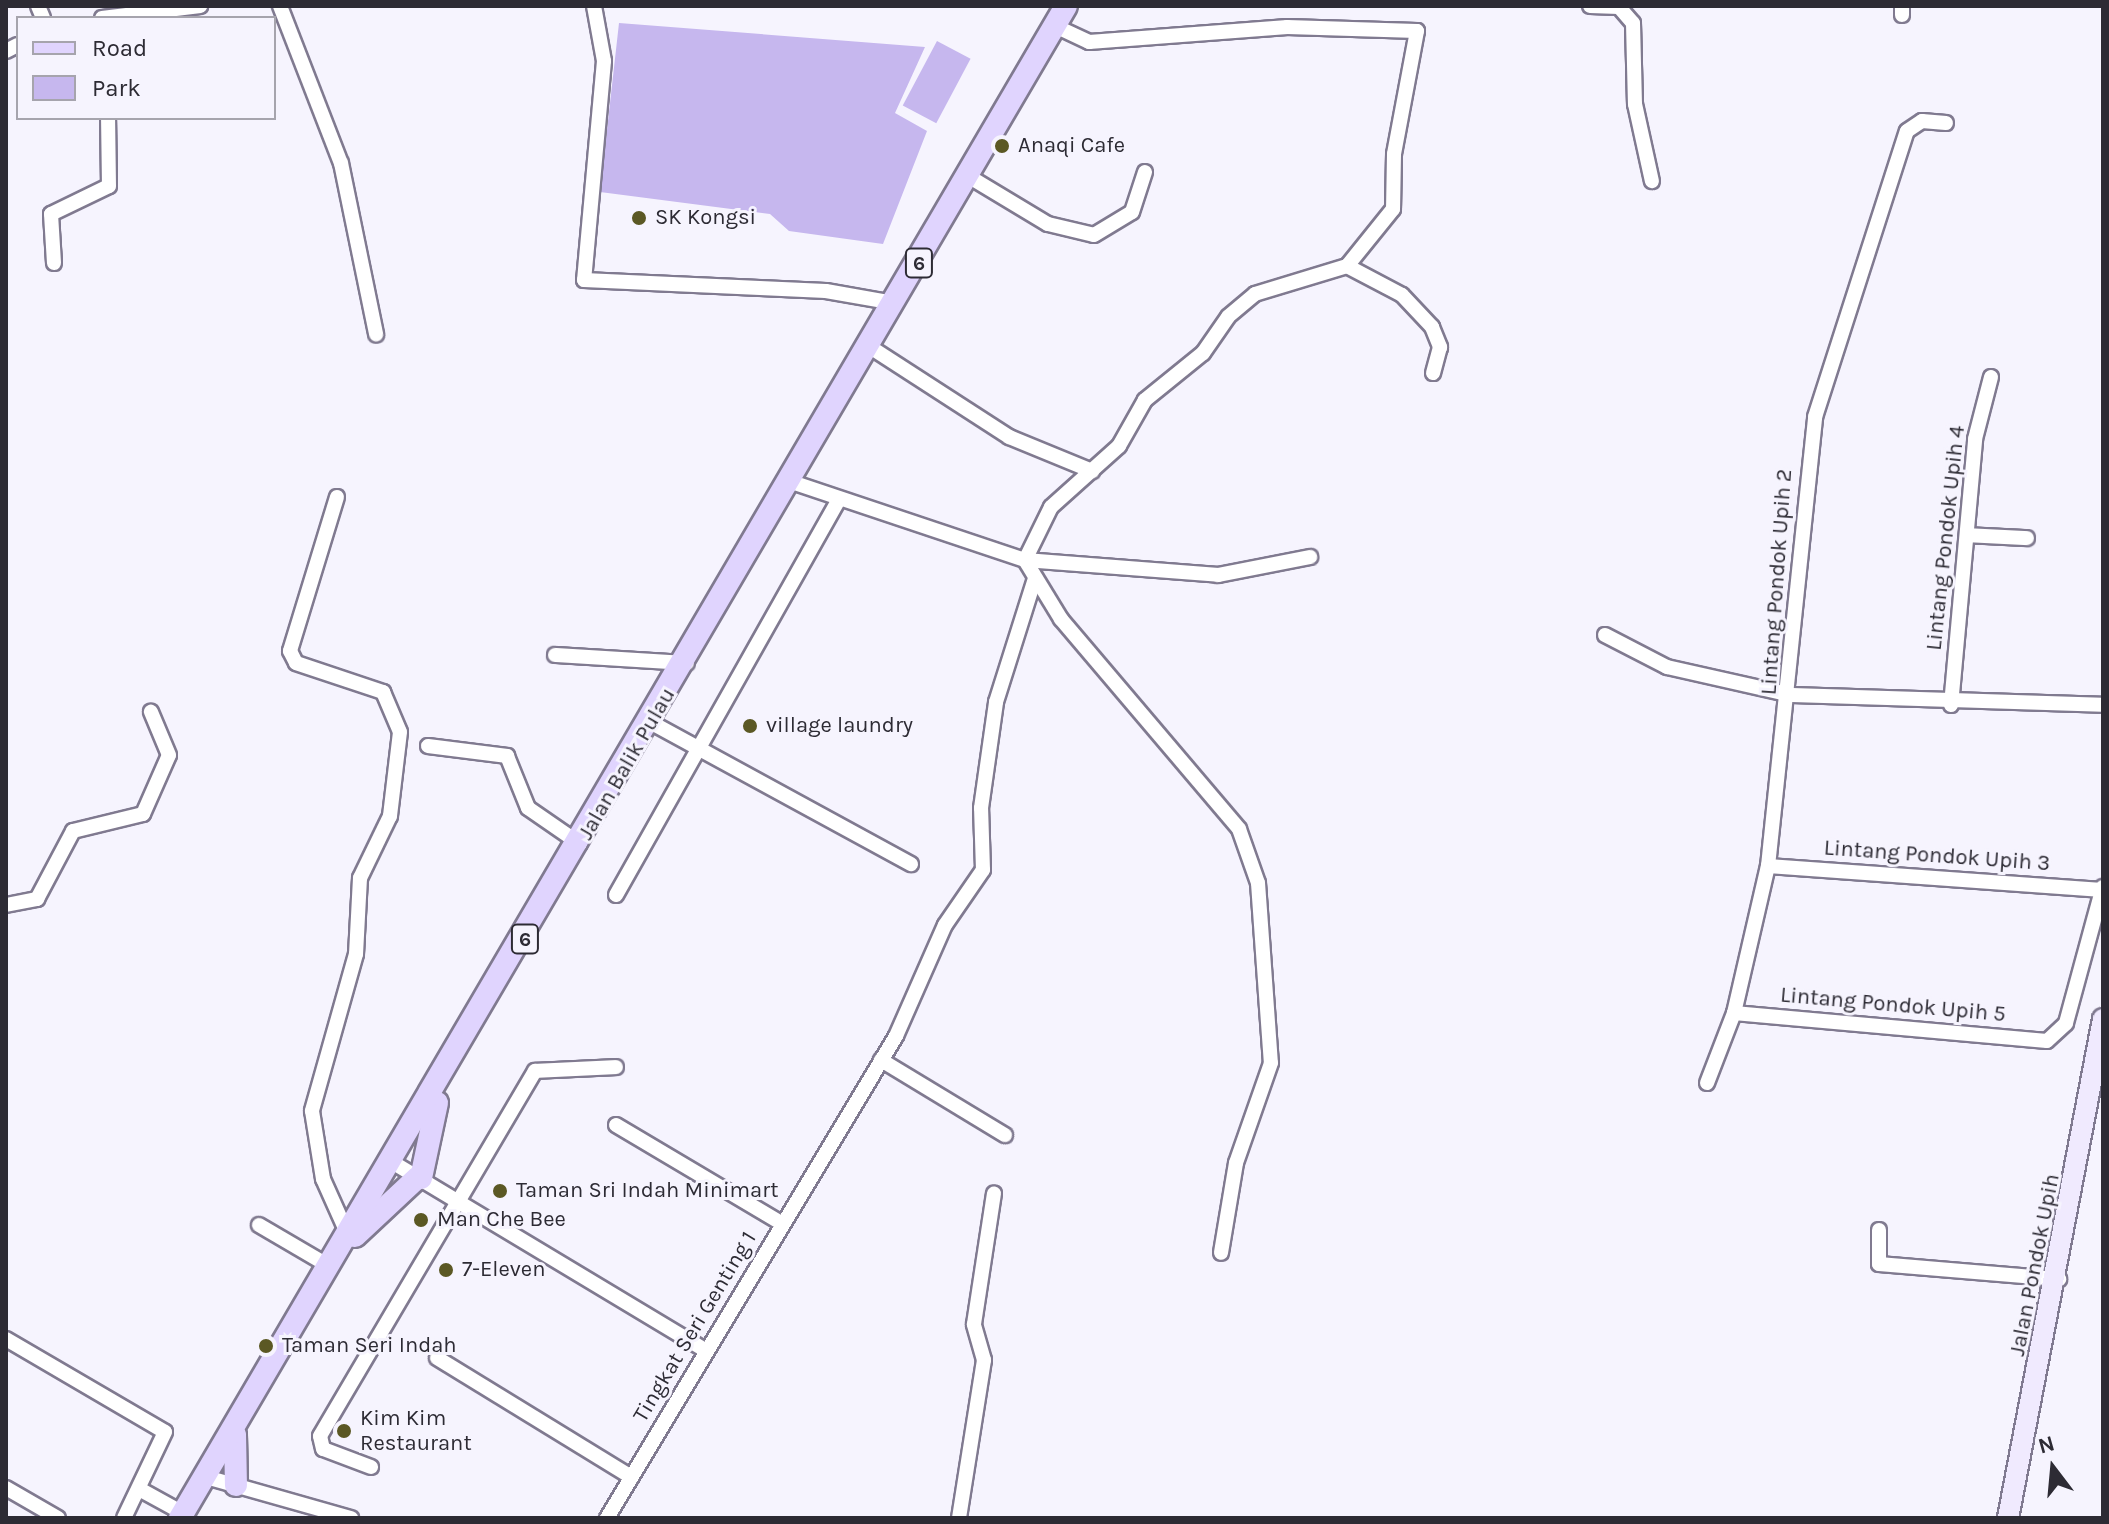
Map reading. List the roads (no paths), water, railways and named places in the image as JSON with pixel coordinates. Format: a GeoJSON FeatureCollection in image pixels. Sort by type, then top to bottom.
{"type":"FeatureCollection","features":[{"type":"Feature","properties":{"kind":"main road","name":"Jalan Balik Pulau"},"geometry":{"type":"LineString","coordinates":[[182,1516],[652,723],[1066,6]]}},
{"type":"Feature","properties":{"kind":"main road","name":"Jalan Pondok Upih"},"geometry":{"type":"LineString","coordinates":[[2008,1518],[2059,1279],[2103,1019]]}},
{"type":"Feature","properties":{"kind":"main road"},"geometry":{"type":"LineString","coordinates":[[338,1251],[420,1178],[449,1068]]}},
{"type":"Feature","properties":{"kind":"main road"},"geometry":{"type":"LineString","coordinates":[[235,1430],[236,1485]]}},
{"type":"Feature","properties":{"kind":"street"},"geometry":{"type":"LineString","coordinates":[[138,16],[200,6]]}},
{"type":"Feature","properties":{"kind":"street"},"geometry":{"type":"LineString","coordinates":[[280,6],[341,163],[376,334]]}},
{"type":"Feature","properties":{"kind":"street"},"geometry":{"type":"LineString","coordinates":[[594,6],[604,61],[584,280],[826,291],[895,303]]}},
{"type":"Feature","properties":{"kind":"street"},"geometry":{"type":"LineString","coordinates":[[1590,6],[1619,7],[1633,23],[1635,104],[1652,181]]}},
{"type":"Feature","properties":{"kind":"street"},"geometry":{"type":"LineString","coordinates":[[1025,560],[1051,507],[1119,446],[1157,387],[1203,353],[1255,294],[1347,266],[1396,201],[1396,145],[1420,42],[1414,26],[1089,42],[1055,26]]}},
{"type":"Feature","properties":{"kind":"street"},"geometry":{"type":"LineString","coordinates":[[54,263],[51,214],[109,186],[108,120]]}},
{"type":"Feature","properties":{"kind":"street","name":"Lintang Pondok Upih 2"},"geometry":{"type":"LineString","coordinates":[[1707,1083],[1734,1013],[1768,866],[1791,695],[1809,447],[1829,361],[1907,131],[1922,121],[1946,123]]}},
{"type":"Feature","properties":{"kind":"street"},"geometry":{"type":"LineString","coordinates":[[968,176],[1048,224],[1094,235],[1132,212],[1145,172]]}},
{"type":"Feature","properties":{"kind":"street"},"geometry":{"type":"LineString","coordinates":[[1347,266],[1402,295],[1432,327],[1440,347],[1433,373]]}},
{"type":"Feature","properties":{"kind":"street"},"geometry":{"type":"LineString","coordinates":[[870,347],[1009,437],[1092,471]]}},
{"type":"Feature","properties":{"kind":"street","name":"Lintang Pondok Upih 4"},"geometry":{"type":"LineString","coordinates":[[1951,705],[1975,439],[1991,377]]}},
{"type":"Feature","properties":{"kind":"street"},"geometry":{"type":"LineString","coordinates":[[792,482],[1025,560],[1218,575],[1310,557]]}},
{"type":"Feature","properties":{"kind":"street"},"geometry":{"type":"LineString","coordinates":[[259,1225],[338,1251],[312,1111],[356,954],[360,878],[390,816],[400,732],[383,692],[292,658],[291,639],[337,497]]}},
{"type":"Feature","properties":{"kind":"street"},"geometry":{"type":"LineString","coordinates":[[616,895],[839,500]]}},
{"type":"Feature","properties":{"kind":"street"},"geometry":{"type":"LineString","coordinates":[[1967,535],[2027,538]]}},
{"type":"Feature","properties":{"kind":"street"},"geometry":{"type":"LineString","coordinates":[[1025,560],[1070,631],[1221,804],[1252,856],[1271,1063],[1236,1163],[1221,1253]]}},
{"type":"Feature","properties":{"kind":"street","name":"Tingkat Seri Genting 1"},"geometry":{"type":"LineString","coordinates":[[607,1518],[896,1036],[945,925],[983,870],[981,808],[996,702],[1035,578]]}},
{"type":"Feature","properties":{"kind":"street"},"geometry":{"type":"LineString","coordinates":[[1605,635],[1667,667],[1791,695],[1951,705],[2103,705]]}},
{"type":"Feature","properties":{"kind":"street"},"geometry":{"type":"LineString","coordinates":[[555,655],[687,663]]}},
{"type":"Feature","properties":{"kind":"street"},"geometry":{"type":"LineString","coordinates":[[6,905],[37,899],[73,831],[143,814],[169,755],[151,712]]}},
{"type":"Feature","properties":{"kind":"street"},"geometry":{"type":"LineString","coordinates":[[652,723],[911,864]]}},
{"type":"Feature","properties":{"kind":"street"},"geometry":{"type":"LineString","coordinates":[[428,746],[507,756],[528,808],[580,844]]}},
{"type":"Feature","properties":{"kind":"street","name":"Lintang Pondok Upih 3"},"geometry":{"type":"LineString","coordinates":[[1768,866],[2102,889]]}},
{"type":"Feature","properties":{"kind":"street","name":"Lintang Pondok Upih 5"},"geometry":{"type":"LineString","coordinates":[[1734,1013],[2047,1041],[2066,1023],[2102,889]]}},
{"type":"Feature","properties":{"kind":"street"},"geometry":{"type":"LineString","coordinates":[[881,1060],[1005,1135]]}},
{"type":"Feature","properties":{"kind":"street"},"geometry":{"type":"LineString","coordinates":[[371,1467],[323,1449],[320,1436],[535,1071],[616,1067]]}},
{"type":"Feature","properties":{"kind":"street"},"geometry":{"type":"LineString","coordinates":[[616,1125],[783,1224]]}},
{"type":"Feature","properties":{"kind":"street"},"geometry":{"type":"LineString","coordinates":[[392,1162],[707,1351]]}},
{"type":"Feature","properties":{"kind":"street"},"geometry":{"type":"LineString","coordinates":[[959,1518],[984,1360],[974,1324],[994,1194]]}},
{"type":"Feature","properties":{"kind":"street"},"geometry":{"type":"LineString","coordinates":[[1879,1230],[1879,1264],[2059,1279]]}},
{"type":"Feature","properties":{"kind":"street"},"geometry":{"type":"LineString","coordinates":[[6,1339],[165,1432],[141,1490],[124,1518]]}},
{"type":"Feature","properties":{"kind":"street"},"geometry":{"type":"LineString","coordinates":[[437,1358],[631,1477]]}},
{"type":"Feature","properties":{"kind":"street"},"geometry":{"type":"LineString","coordinates":[[206,1477],[351,1518]]}},
{"type":"Feature","properties":{"kind":"street"},"geometry":{"type":"LineString","coordinates":[[6,1488],[58,1518]]}},
{"type":"Feature","properties":{"kind":"street"},"geometry":{"type":"LineString","coordinates":[[141,1490],[182,1516]]}},
{"type":"Feature","properties":{"kind":"place","name":"Anaqi Cafe"},"geometry":{"type":"Point","coordinates":[1002,146]}},
{"type":"Feature","properties":{"kind":"place","name":"SK Kongsi"},"geometry":{"type":"Point","coordinates":[639,218]}},
{"type":"Feature","properties":{"kind":"place","name":"village laundry"},"geometry":{"type":"Point","coordinates":[750,726]}},
{"type":"Feature","properties":{"kind":"place","name":"Taman Sri Indah Minimart"},"geometry":{"type":"Point","coordinates":[500,1191]}},
{"type":"Feature","properties":{"kind":"place","name":"Man Che Bee"},"geometry":{"type":"Point","coordinates":[421,1220]}},
{"type":"Feature","properties":{"kind":"place","name":"7-Eleven"},"geometry":{"type":"Point","coordinates":[446,1270]}},
{"type":"Feature","properties":{"kind":"place","name":"Taman Seri Indah"},"geometry":{"type":"Point","coordinates":[266,1346]}},
{"type":"Feature","properties":{"kind":"place","name":"Kim Kim Restaurant"},"geometry":{"type":"Point","coordinates":[344,1431]}}]}
